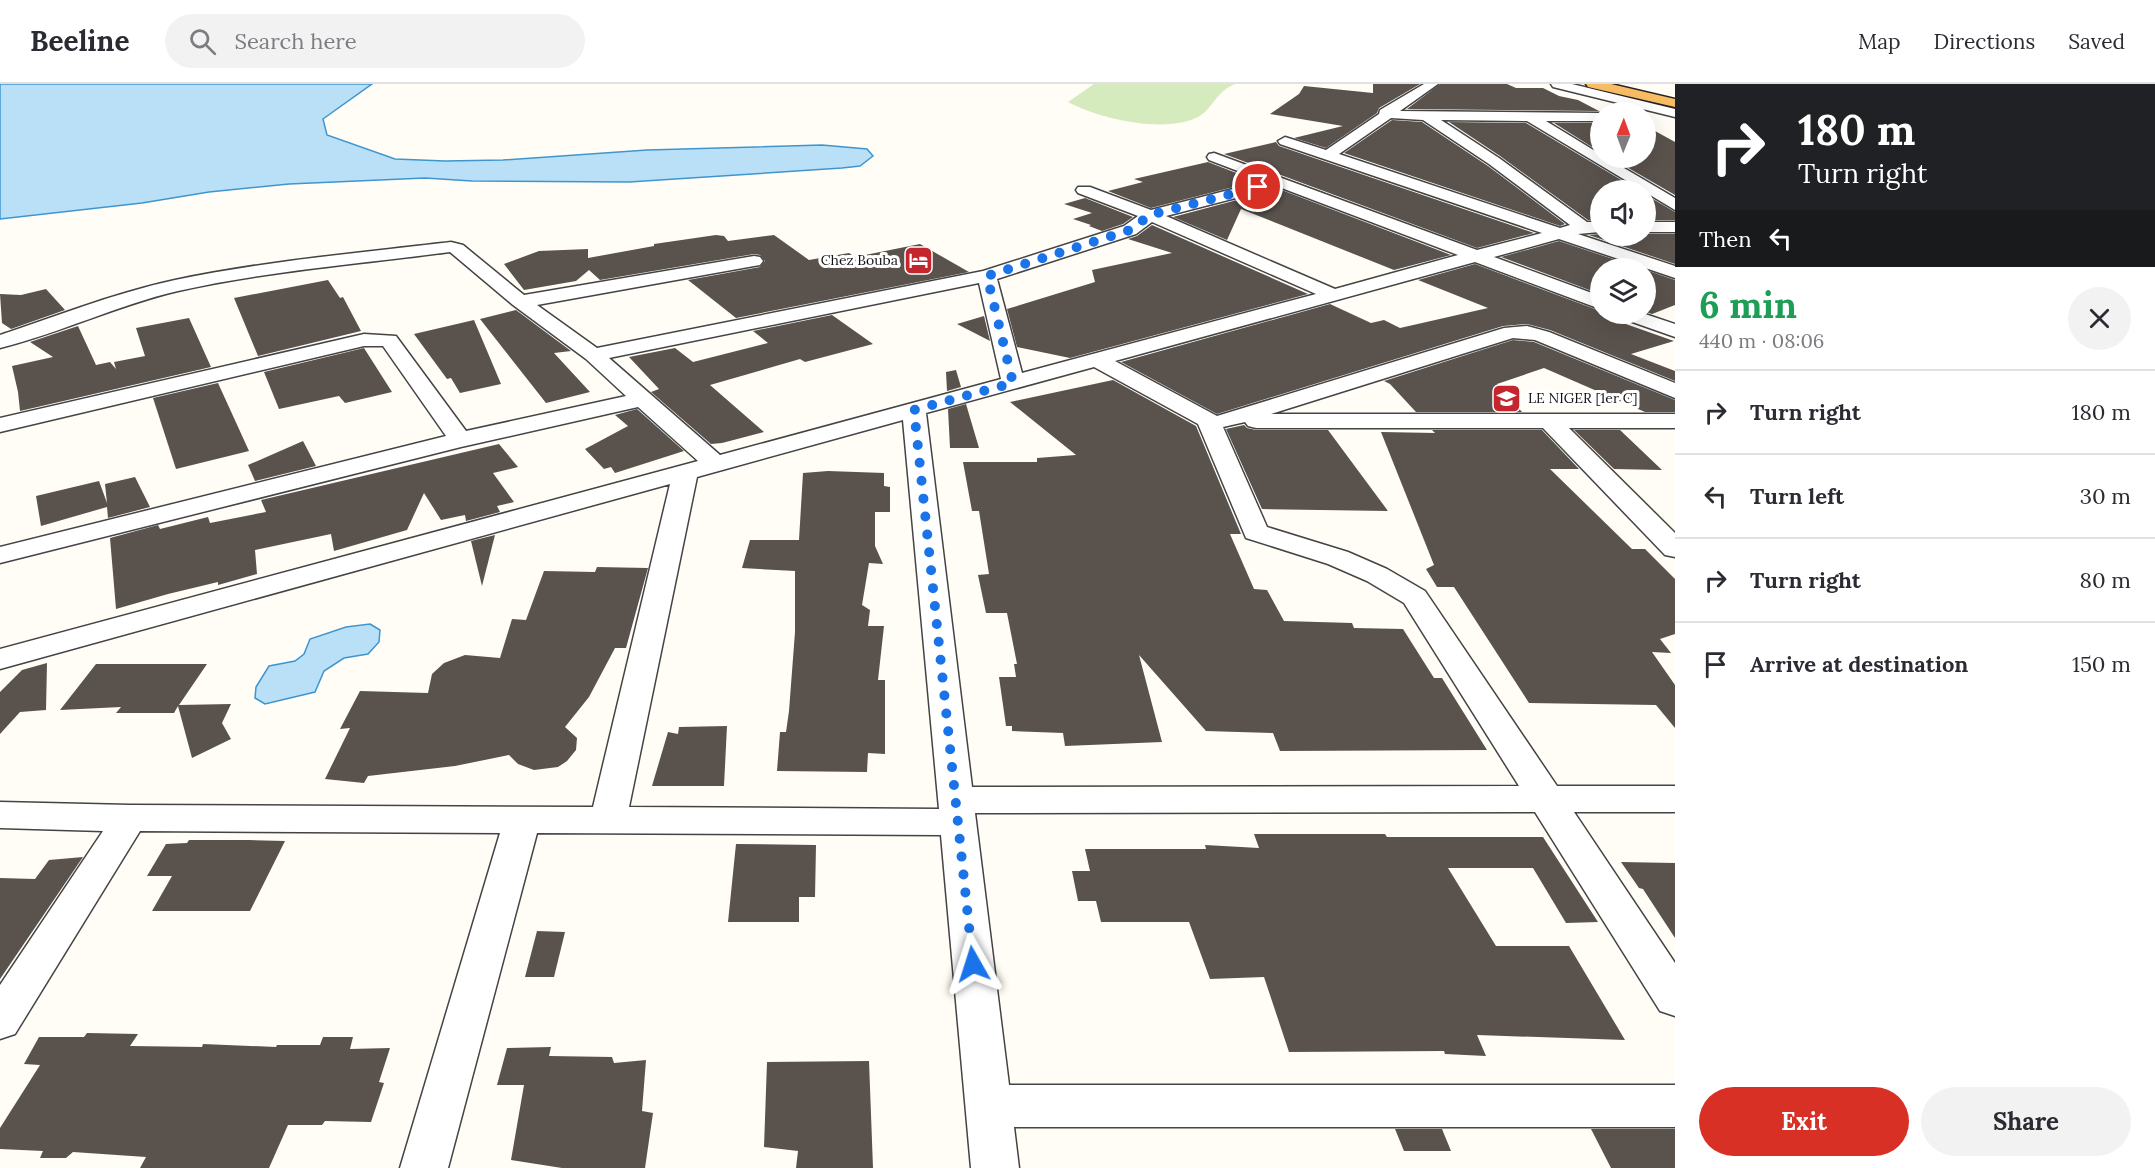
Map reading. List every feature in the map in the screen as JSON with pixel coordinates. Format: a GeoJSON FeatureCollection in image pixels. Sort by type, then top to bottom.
{"type":"FeatureCollection","features":[{"type":"Feature","properties":{"kind":"highway"},"geometry":{"type":"LineString","coordinates":[[1593,84],[1675,103]]}},
{"type":"Feature","properties":{"kind":"highway"},"geometry":{"type":"LineString","coordinates":[[1616,84],[1675,98]]}},
{"type":"Feature","properties":{"kind":"street"},"geometry":{"type":"LineString","coordinates":[[1327,156],[1385,113],[1432,84]]}},
{"type":"Feature","properties":{"kind":"street"},"geometry":{"type":"LineString","coordinates":[[1557,84],[1675,113]]}},
{"type":"Feature","properties":{"kind":"street"},"geometry":{"type":"LineString","coordinates":[[1385,113],[1426,116],[1590,117]]}},
{"type":"Feature","properties":{"kind":"street"},"geometry":{"type":"LineString","coordinates":[[1656,117],[1675,113]]}},
{"type":"Feature","properties":{"kind":"street"},"geometry":{"type":"LineString","coordinates":[[1426,116],[1590,226]]}},
{"type":"Feature","properties":{"kind":"street"},"geometry":{"type":"LineString","coordinates":[[1530,117],[1675,205]]}},
{"type":"Feature","properties":{"kind":"street"},"geometry":{"type":"LineString","coordinates":[[1286,141],[1675,272]]}},
{"type":"Feature","properties":{"kind":"street"},"geometry":{"type":"LineString","coordinates":[[1214,157],[1590,299]]}},
{"type":"Feature","properties":{"kind":"street"},"geometry":{"type":"LineString","coordinates":[[593,355],[987,276],[1130,230],[1150,215],[1280,182]]}},
{"type":"Feature","properties":{"kind":"street"},"geometry":{"type":"LineString","coordinates":[[1084,190],[1150,215],[1334,295]]}},
{"type":"Feature","properties":{"kind":"street"},"geometry":{"type":"LineString","coordinates":[[0,659],[1477,256],[1590,227]]}},
{"type":"Feature","properties":{"kind":"street"},"geometry":{"type":"LineString","coordinates":[[1656,227],[1675,227]]}},
{"type":"Feature","properties":{"kind":"street"},"geometry":{"type":"LineString","coordinates":[[0,342],[115,303],[175,286],[247,273],[441,247],[457,249],[520,301],[593,355],[716,464]]}},
{"type":"Feature","properties":{"kind":"street"},"geometry":{"type":"LineString","coordinates":[[520,301],[754,261]]}},
{"type":"Feature","properties":{"kind":"street"},"geometry":{"type":"LineString","coordinates":[[987,276],[1013,383]]}},
{"type":"Feature","properties":{"kind":"street"},"geometry":{"type":"LineString","coordinates":[[1656,324],[1675,331]]}},
{"type":"Feature","properties":{"kind":"street"},"geometry":{"type":"LineString","coordinates":[[1217,421],[1511,332],[1527,332],[1542,336],[1675,391]]}},
{"type":"Feature","properties":{"kind":"street"},"geometry":{"type":"LineString","coordinates":[[0,425],[353,342],[377,339],[389,340],[460,440]]}},
{"type":"Feature","properties":{"kind":"street"},"geometry":{"type":"LineString","coordinates":[[1097,360],[1217,421],[1675,421]]}},
{"type":"Feature","properties":{"kind":"street"},"geometry":{"type":"LineString","coordinates":[[0,555],[460,440],[642,399]]}},
{"type":"Feature","properties":{"kind":"street"},"geometry":{"type":"LineString","coordinates":[[914,410],[995,1168]]}},
{"type":"Feature","properties":{"kind":"street"},"geometry":{"type":"LineString","coordinates":[[1217,421],[1256,532],[1304,544],[1383,577],[1415,597],[1675,998]]}},
{"type":"Feature","properties":{"kind":"street"},"geometry":{"type":"LineString","coordinates":[[1549,421],[1670,539]]}},
{"type":"Feature","properties":{"kind":"street"},"geometry":{"type":"LineString","coordinates":[[609,820],[685,472]]}},
{"type":"Feature","properties":{"kind":"street"},"geometry":{"type":"LineString","coordinates":[[0,815],[130,818],[609,820],[1545,798],[1675,799]]}},
{"type":"Feature","properties":{"kind":"street"},"geometry":{"type":"LineString","coordinates":[[0,1021],[130,818]]}},
{"type":"Feature","properties":{"kind":"street"},"geometry":{"type":"LineString","coordinates":[[424,1168],[522,820]]}},
{"type":"Feature","properties":{"kind":"street"},"geometry":{"type":"LineString","coordinates":[[988,1106],[1675,1106]]}},
{"type":"Feature","properties":{"kind":"green space"},"geometry":{"type":"Polygon","coordinates":[[[1094,84],[1235,84],[1223,91],[1198,117],[1184,122],[1150,124],[1114,119],[1068,102],[1094,84]]]}},
{"type":"Feature","properties":{"kind":"water"},"geometry":{"type":"Polygon","coordinates":[[[0,84],[372,84],[323,119],[327,135],[395,159],[503,160],[647,150],[822,145],[867,149],[873,156],[860,166],[842,168],[629,182],[472,181],[425,178],[289,184],[0,219],[0,84]]]}},
{"type":"Feature","properties":{"kind":"water"},"geometry":{"type":"Polygon","coordinates":[[[370,624],[380,630],[379,642],[368,654],[344,658],[324,671],[315,692],[265,704],[255,698],[256,687],[269,666],[295,661],[304,654],[310,639],[346,627],[370,624]]]}},
{"type":"Feature","properties":{"kind":"building"},"geometry":{"type":"Polygon","coordinates":[[[1373,84],[1420,84],[1379,108],[1377,113],[1326,148],[1294,138],[1343,126],[1270,114],[1299,94],[1304,86],[1373,93],[1373,84]]]}},
{"type":"Feature","properties":{"kind":"building"},"geometry":{"type":"Polygon","coordinates":[[[1440,84],[1507,84],[1516,88],[1543,88],[1590,106],[1590,111],[1407,109],[1440,84]]]}},
{"type":"Feature","properties":{"kind":"building"},"geometry":{"type":"Polygon","coordinates":[[[1392,120],[1422,122],[1488,166],[1565,224],[1560,226],[1344,153],[1392,120]]]}},
{"type":"Feature","properties":{"kind":"building"},"geometry":{"type":"Polygon","coordinates":[[[1449,122],[1526,123],[1590,161],[1590,168],[1601,168],[1621,180],[1590,180],[1590,220],[1588,220],[1449,122]]]}},
{"type":"Feature","properties":{"kind":"building"},"geometry":{"type":"Polygon","coordinates":[[[1554,123],[1590,123],[1590,146],[1554,123]]]}},
{"type":"Feature","properties":{"kind":"building"},"geometry":{"type":"Polygon","coordinates":[[[1656,132],[1675,142],[1675,195],[1656,184],[1656,180],[1649,180],[1628,168],[1656,168],[1656,132]]]}},
{"type":"Feature","properties":{"kind":"building"},"geometry":{"type":"Polygon","coordinates":[[[1276,142],[1279,146],[1534,233],[1477,248],[1224,154],[1276,142]]]}},
{"type":"Feature","properties":{"kind":"building"},"geometry":{"type":"Polygon","coordinates":[[[1208,162],[1257,181],[1151,208],[1108,191],[1143,182],[1134,179],[1208,162]]]}},
{"type":"Feature","properties":{"kind":"building"},"geometry":{"type":"Polygon","coordinates":[[[1279,189],[1451,255],[1394,270],[1241,209],[1227,240],[1173,217],[1279,189]]]}},
{"type":"Feature","properties":{"kind":"building"},"geometry":{"type":"Polygon","coordinates":[[[1085,198],[1133,217],[1123,224],[1102,231],[1089,226],[1091,225],[1073,219],[1092,213],[1064,204],[1085,198]]]}},
{"type":"Feature","properties":{"kind":"building"},"geometry":{"type":"Polygon","coordinates":[[[1656,201],[1675,212],[1675,220],[1656,220],[1656,201]]]}},
{"type":"Feature","properties":{"kind":"building"},"geometry":{"type":"Polygon","coordinates":[[[1152,225],[1308,294],[1070,358],[1017,347],[1007,309],[1095,282],[1092,270],[1172,253],[1128,239],[1137,236],[1152,225]]]}},
{"type":"Feature","properties":{"kind":"building"},"geometry":{"type":"Polygon","coordinates":[[[1656,234],[1675,234],[1675,264],[1622,246],[1656,246],[1656,234]]]}},
{"type":"Feature","properties":{"kind":"building"},"geometry":{"type":"Polygon","coordinates":[[[716,235],[724,236],[728,241],[774,235],[809,260],[849,253],[855,257],[920,244],[969,272],[736,318],[688,280],[760,267],[765,261],[760,255],[754,254],[600,280],[589,270],[576,281],[524,290],[504,264],[539,251],[588,249],[588,258],[654,246],[654,244],[716,235]]]}},
{"type":"Feature","properties":{"kind":"building"},"geometry":{"type":"Polygon","coordinates":[[[1559,241],[1610,258],[1590,258],[1590,290],[1501,257],[1559,241]]]}},
{"type":"Feature","properties":{"kind":"building"},"geometry":{"type":"Polygon","coordinates":[[[1475,264],[1590,307],[1590,324],[1626,324],[1674,341],[1631,354],[1675,371],[1675,381],[1550,330],[1527,324],[1503,326],[1217,414],[1121,362],[1330,304],[1371,323],[1384,320],[1400,328],[1488,308],[1418,280],[1475,264]]]}},
{"type":"Feature","properties":{"kind":"building"},"geometry":{"type":"Polygon","coordinates":[[[1656,273],[1675,280],[1675,305],[1656,312],[1656,273]]]}},
{"type":"Feature","properties":{"kind":"building"},"geometry":{"type":"Polygon","coordinates":[[[328,280],[340,298],[343,297],[361,331],[258,356],[234,298],[328,280]]]}},
{"type":"Feature","properties":{"kind":"building"},"geometry":{"type":"Polygon","coordinates":[[[46,289],[65,310],[11,329],[2,323],[0,294],[21,295],[46,289]]]}},
{"type":"Feature","properties":{"kind":"building"},"geometry":{"type":"Polygon","coordinates":[[[516,310],[571,351],[554,353],[590,392],[546,403],[480,319],[516,310]]]}},
{"type":"Feature","properties":{"kind":"building"},"geometry":{"type":"Polygon","coordinates":[[[832,315],[873,344],[805,362],[800,359],[710,385],[764,432],[722,443],[711,444],[651,392],[659,389],[629,357],[675,348],[693,362],[768,343],[753,331],[832,315]]]}},
{"type":"Feature","properties":{"kind":"building"},"geometry":{"type":"Polygon","coordinates":[[[984,316],[990,341],[957,324],[984,316]]]}},
{"type":"Feature","properties":{"kind":"building"},"geometry":{"type":"Polygon","coordinates":[[[189,318],[211,367],[20,411],[12,366],[53,357],[30,342],[78,326],[96,365],[110,362],[116,369],[114,362],[145,356],[136,328],[189,318]]]}},
{"type":"Feature","properties":{"kind":"building"},"geometry":{"type":"Polygon","coordinates":[[[474,320],[501,384],[460,393],[451,378],[447,379],[414,334],[474,320]]]}},
{"type":"Feature","properties":{"kind":"building"},"geometry":{"type":"Polygon","coordinates":[[[1513,340],[1534,342],[1675,400],[1675,412],[1645,412],[1544,368],[1497,384],[1522,412],[1416,412],[1390,384],[1384,381],[1513,340]]]}},
{"type":"Feature","properties":{"kind":"building"},"geometry":{"type":"Polygon","coordinates":[[[364,348],[392,392],[345,403],[339,396],[279,409],[264,372],[364,348]]]}},
{"type":"Feature","properties":{"kind":"building"},"geometry":{"type":"Polygon","coordinates":[[[956,370],[961,387],[947,391],[946,372],[956,370]]]}},
{"type":"Feature","properties":{"kind":"building"},"geometry":{"type":"Polygon","coordinates":[[[1113,380],[1196,426],[1241,534],[1230,534],[1254,589],[1267,590],[1284,621],[1352,623],[1354,628],[1403,629],[1434,678],[1442,678],[1487,750],[1280,751],[1273,733],[1206,731],[1139,655],[1162,742],[1065,746],[1063,733],[1012,731],[1012,726],[1006,726],[999,677],[1016,677],[1014,664],[1017,664],[1007,613],[986,613],[978,575],[989,574],[979,511],[972,511],[963,462],[1037,462],[1037,458],[1076,455],[1010,402],[1113,380]]]}},
{"type":"Feature","properties":{"kind":"building"},"geometry":{"type":"Polygon","coordinates":[[[218,383],[249,451],[176,469],[153,398],[218,383]]]}},
{"type":"Feature","properties":{"kind":"building"},"geometry":{"type":"Polygon","coordinates":[[[966,404],[979,448],[950,448],[948,409],[966,404]]]}},
{"type":"Feature","properties":{"kind":"building"},"geometry":{"type":"Polygon","coordinates":[[[637,409],[684,451],[615,473],[611,467],[604,469],[585,449],[628,426],[615,415],[637,409]]]}},
{"type":"Feature","properties":{"kind":"building"},"geometry":{"type":"Polygon","coordinates":[[[1244,425],[1256,430],[1328,430],[1388,511],[1262,509],[1226,429],[1244,425]]]}},
{"type":"Feature","properties":{"kind":"building"},"geometry":{"type":"Polygon","coordinates":[[[1432,430],[1542,430],[1579,469],[1550,469],[1632,549],[1645,549],[1675,579],[1675,634],[1660,639],[1671,653],[1652,652],[1675,685],[1675,728],[1656,705],[1529,703],[1454,587],[1437,587],[1426,569],[1434,565],[1381,432],[1435,433],[1432,430]]]}},
{"type":"Feature","properties":{"kind":"building"},"geometry":{"type":"Polygon","coordinates":[[[1574,430],[1620,430],[1662,470],[1614,469],[1574,430]]]}},
{"type":"Feature","properties":{"kind":"building"},"geometry":{"type":"Polygon","coordinates":[[[303,441],[316,466],[255,481],[248,465],[303,441]]]}},
{"type":"Feature","properties":{"kind":"building"},"geometry":{"type":"Polygon","coordinates":[[[499,444],[518,467],[493,473],[514,502],[497,506],[500,512],[466,521],[465,515],[441,520],[424,493],[407,530],[334,551],[331,534],[255,550],[257,574],[218,585],[218,582],[168,594],[116,609],[110,538],[158,525],[160,529],[208,517],[210,523],[266,512],[261,500],[499,444]]]}},
{"type":"Feature","properties":{"kind":"building"},"geometry":{"type":"Polygon","coordinates":[[[828,471],[884,473],[884,486],[890,487],[890,512],[875,512],[875,546],[883,564],[869,563],[862,605],[870,610],[868,626],[884,626],[878,680],[885,680],[885,754],[868,753],[867,772],[777,771],[780,732],[786,732],[789,711],[795,632],[795,571],[742,568],[750,540],[799,540],[803,473],[828,471]]]}},
{"type":"Feature","properties":{"kind":"building"},"geometry":{"type":"Polygon","coordinates":[[[135,477],[150,507],[108,518],[107,507],[41,526],[36,496],[99,481],[107,503],[105,484],[135,477]]]}},
{"type":"Feature","properties":{"kind":"building"},"geometry":{"type":"Polygon","coordinates":[[[495,535],[482,586],[471,541],[495,535]]]}},
{"type":"Feature","properties":{"kind":"building"},"geometry":{"type":"Polygon","coordinates":[[[597,567],[648,568],[626,648],[615,648],[589,697],[565,727],[577,738],[576,750],[567,761],[558,767],[534,770],[518,764],[509,755],[455,766],[368,776],[364,783],[325,779],[350,728],[340,729],[360,691],[428,693],[432,674],[444,663],[465,655],[500,658],[512,619],[526,620],[544,571],[595,572],[597,567]]]}},
{"type":"Feature","properties":{"kind":"building"},"geometry":{"type":"Polygon","coordinates":[[[47,663],[46,710],[20,712],[0,734],[0,692],[22,670],[47,663]]]}},
{"type":"Feature","properties":{"kind":"building"},"geometry":{"type":"Polygon","coordinates":[[[96,664],[207,664],[179,705],[231,704],[222,723],[231,739],[192,758],[178,706],[174,713],[116,713],[121,707],[60,710],[96,664]]]}},
{"type":"Feature","properties":{"kind":"building"},"geometry":{"type":"Polygon","coordinates":[[[727,726],[724,786],[652,786],[668,732],[678,734],[679,727],[727,726]]]}},
{"type":"Feature","properties":{"kind":"building"},"geometry":{"type":"Polygon","coordinates":[[[1254,834],[1543,837],[1598,922],[1566,923],[1533,868],[1448,868],[1496,946],[1569,946],[1625,1040],[1477,1035],[1486,1056],[1445,1054],[1444,1051],[1289,1052],[1264,977],[1210,979],[1189,922],[1101,922],[1096,901],[1078,901],[1072,871],[1090,871],[1085,849],[1206,849],[1205,845],[1259,848],[1254,834]]]}},
{"type":"Feature","properties":{"kind":"building"},"geometry":{"type":"Polygon","coordinates":[[[189,840],[285,841],[250,911],[152,911],[172,876],[147,876],[166,844],[187,843],[189,840]]]}},
{"type":"Feature","properties":{"kind":"building"},"geometry":{"type":"Polygon","coordinates":[[[736,844],[816,845],[815,897],[799,897],[799,922],[728,922],[736,844]]]}},
{"type":"Feature","properties":{"kind":"building"},"geometry":{"type":"Polygon","coordinates":[[[83,857],[0,979],[0,878],[35,879],[49,860],[83,857]]]}},
{"type":"Feature","properties":{"kind":"building"},"geometry":{"type":"Polygon","coordinates":[[[1621,862],[1675,863],[1675,938],[1643,889],[1639,888],[1621,862]]]}},
{"type":"Feature","properties":{"kind":"building"},"geometry":{"type":"Polygon","coordinates":[[[537,931],[565,932],[554,977],[525,977],[537,931]]]}},
{"type":"Feature","properties":{"kind":"building"},"geometry":{"type":"Polygon","coordinates":[[[87,1033],[138,1034],[130,1046],[202,1047],[203,1044],[276,1047],[277,1045],[320,1045],[323,1037],[353,1037],[350,1049],[390,1048],[379,1082],[384,1083],[371,1122],[325,1121],[322,1125],[288,1125],[269,1168],[140,1168],[146,1157],[73,1152],[66,1158],[40,1158],[43,1151],[0,1149],[0,1128],[40,1065],[24,1064],[39,1037],[84,1037],[87,1033]]]}},
{"type":"Feature","properties":{"kind":"building"},"geometry":{"type":"Polygon","coordinates":[[[551,1047],[549,1056],[612,1057],[614,1063],[646,1060],[642,1111],[653,1113],[645,1168],[562,1168],[511,1160],[524,1085],[497,1085],[507,1048],[551,1047]]]}},
{"type":"Feature","properties":{"kind":"building"},"geometry":{"type":"Polygon","coordinates":[[[869,1061],[873,1168],[796,1168],[798,1151],[764,1147],[767,1062],[869,1061]]]}},
{"type":"Feature","properties":{"kind":"building"},"geometry":{"type":"Polygon","coordinates":[[[1395,1129],[1442,1129],[1451,1151],[1404,1151],[1395,1129]]]}},
{"type":"Feature","properties":{"kind":"building"},"geometry":{"type":"Polygon","coordinates":[[[1591,1129],[1675,1129],[1675,1168],[1611,1168],[1591,1129]]]}},
{"type":"Feature","properties":{"kind":"place","name":"Chez Bouba"},"geometry":{"type":"Point","coordinates":[919,260]}},
{"type":"Feature","properties":{"kind":"place","name":"LE NIGER [1er C]"},"geometry":{"type":"Point","coordinates":[1507,398]}},
{"type":"Feature","properties":{"kind":"route"},"geometry":{"type":"LineString","coordinates":[[973,964],[914,410],[1013,383],[987,276],[1130,230],[1150,215],[1258,187]]}}]}
